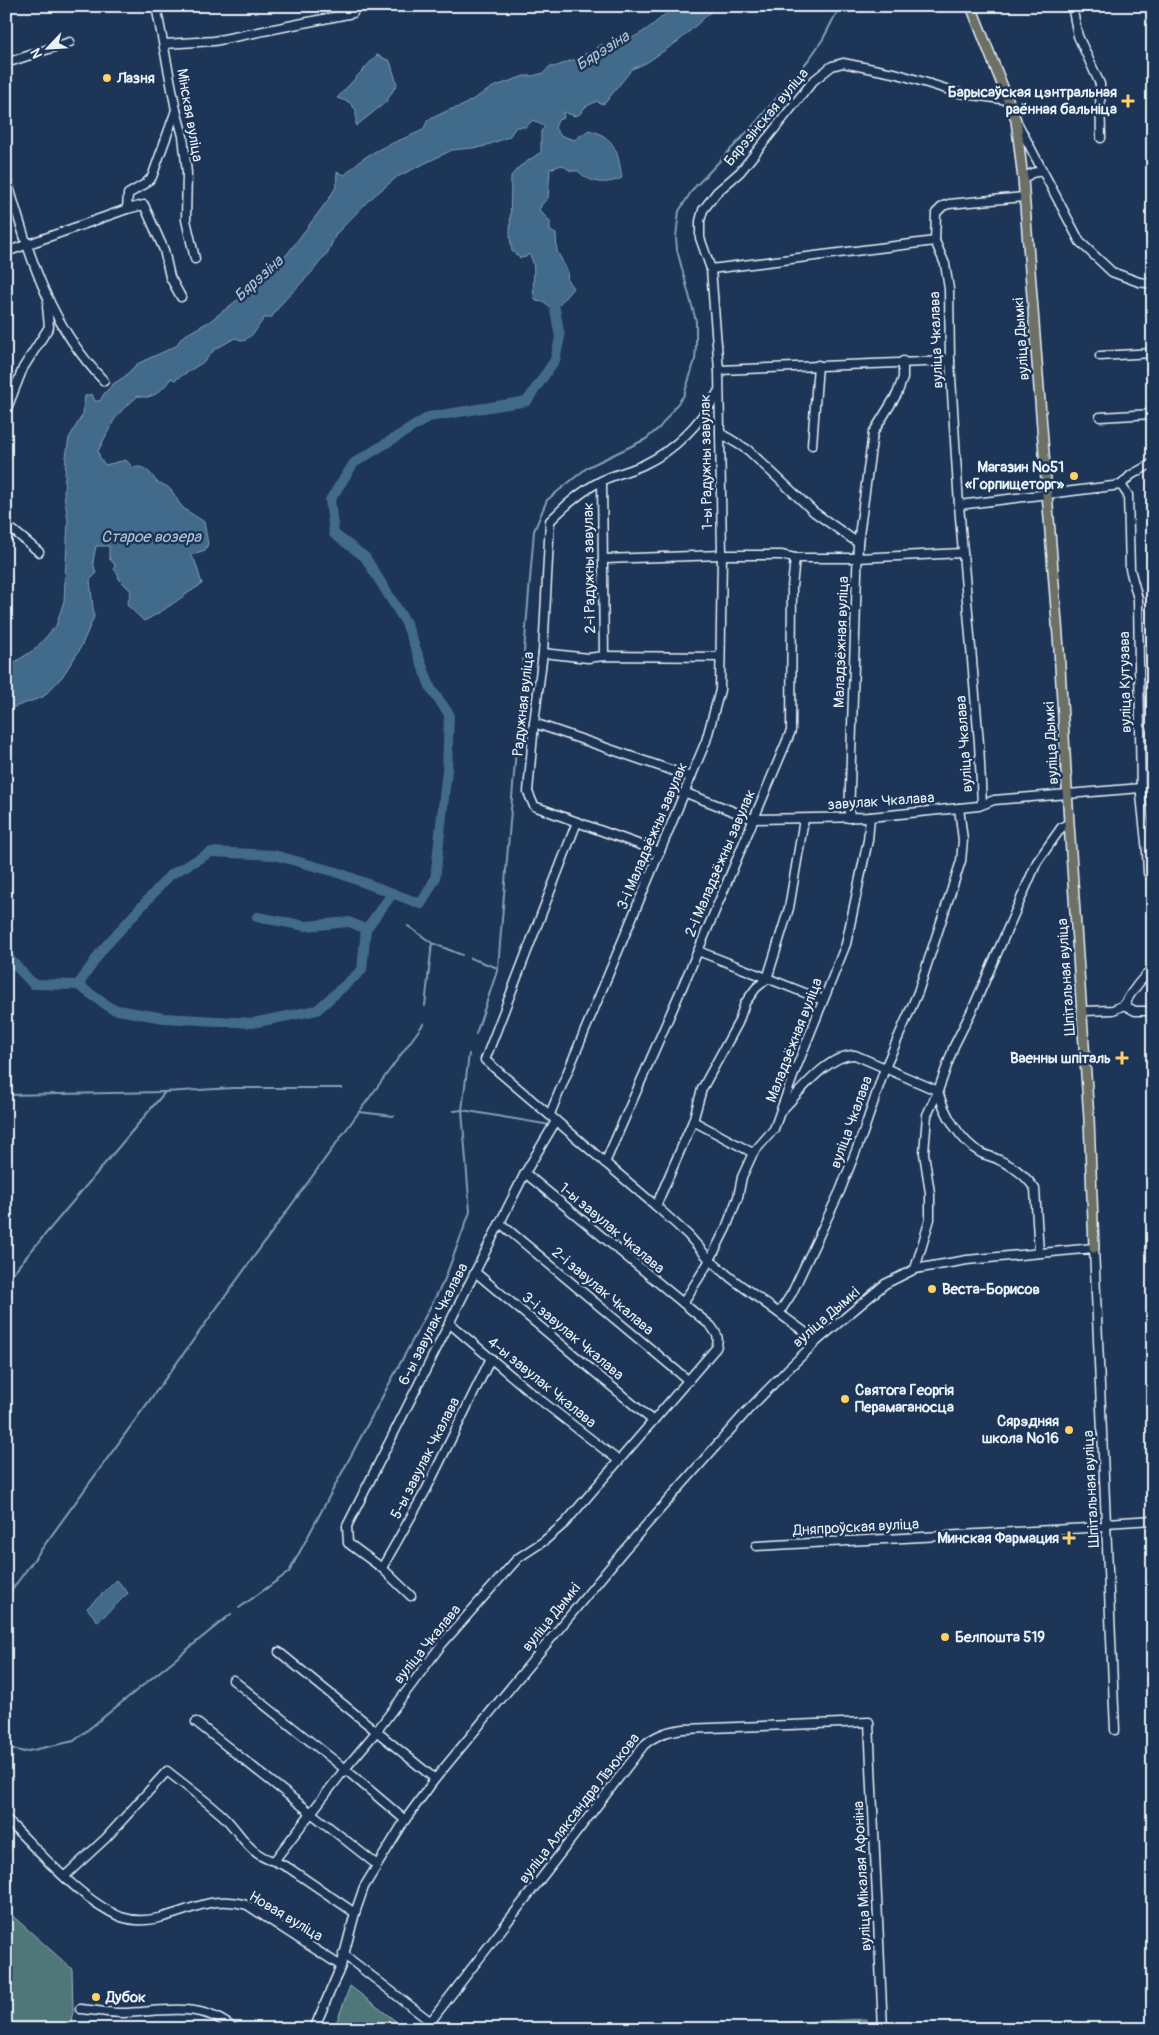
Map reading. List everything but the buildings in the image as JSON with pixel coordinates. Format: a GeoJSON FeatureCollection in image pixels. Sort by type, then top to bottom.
{"type":"FeatureCollection","features":[{"type":"Feature","properties":{"kind":"main road","name":"вуліца Дымкі"},"geometry":{"type":"LineString","coordinates":[[971,6],[1016,120],[1023,179],[1048,493],[1069,823]]}},
{"type":"Feature","properties":{"kind":"main road","name":"Шпітальная вуліца"},"geometry":{"type":"LineString","coordinates":[[1069,823],[1083,1011],[1094,1248]]}},
{"type":"Feature","properties":{"kind":"street","name":"Мінская вуліца"},"geometry":{"type":"LineString","coordinates":[[156,6],[176,110],[183,136],[187,174],[186,220],[195,258]]}},
{"type":"Feature","properties":{"kind":"street"},"geometry":{"type":"LineString","coordinates":[[1072,6],[1078,36],[1100,84],[1101,138]]}},
{"type":"Feature","properties":{"kind":"street"},"geometry":{"type":"LineString","coordinates":[[164,44],[214,41],[353,13]]}},
{"type":"Feature","properties":{"kind":"street"},"geometry":{"type":"LineString","coordinates":[[6,63],[70,42]]}},
{"type":"Feature","properties":{"kind":"street","name":"Бярэзінская вуліца"},"geometry":{"type":"LineString","coordinates":[[719,370],[711,268],[700,238],[700,221],[703,210],[717,192],[740,172],[813,82],[832,66],[842,63],[898,74],[960,93],[1008,100]]}},
{"type":"Feature","properties":{"kind":"street"},"geometry":{"type":"LineString","coordinates":[[127,209],[128,194],[145,184],[152,177],[176,110]]}},
{"type":"Feature","properties":{"kind":"street"},"geometry":{"type":"LineString","coordinates":[[1016,120],[1080,242],[1090,254],[1112,272],[1122,277],[1153,284]]}},
{"type":"Feature","properties":{"kind":"street"},"geometry":{"type":"LineString","coordinates":[[1023,179],[1042,171]]}},
{"type":"Feature","properties":{"kind":"street"},"geometry":{"type":"LineString","coordinates":[[6,177],[48,302],[73,345],[104,381]]}},
{"type":"Feature","properties":{"kind":"street"},"geometry":{"type":"LineString","coordinates":[[711,268],[935,241],[936,213],[943,206],[1024,197]]}},
{"type":"Feature","properties":{"kind":"street"},"geometry":{"type":"LineString","coordinates":[[6,252],[142,205],[145,206],[164,250],[170,277],[181,297]]}},
{"type":"Feature","properties":{"kind":"street","name":"вуліца Чкалава"},"geometry":{"type":"LineString","coordinates":[[779,1313],[792,1293],[840,1191],[864,1133],[885,1068],[918,992],[960,861],[963,840],[959,808],[982,804],[979,743],[959,504],[950,360],[949,289],[945,264],[935,241]]}},
{"type":"Feature","properties":{"kind":"street"},"geometry":{"type":"LineString","coordinates":[[6,411],[23,368],[48,327],[48,302]]}},
{"type":"Feature","properties":{"kind":"street"},"geometry":{"type":"LineString","coordinates":[[1100,356],[1153,353]]}},
{"type":"Feature","properties":{"kind":"street"},"geometry":{"type":"LineString","coordinates":[[719,370],[950,360]]}},
{"type":"Feature","properties":{"kind":"street","name":"Маладзёжная вуліца"},"geometry":{"type":"LineString","coordinates":[[849,818],[858,543],[872,433],[898,394],[903,378],[904,362]]}},
{"type":"Feature","properties":{"kind":"street"},"geometry":{"type":"LineString","coordinates":[[812,445],[818,365]]}},
{"type":"Feature","properties":{"kind":"street","name":"1-ы Радужны завулак"},"geometry":{"type":"LineString","coordinates":[[719,370],[722,555]]}},
{"type":"Feature","properties":{"kind":"street","name":"Радужная вуліца"},"geometry":{"type":"LineString","coordinates":[[660,852],[534,806],[528,792],[543,653],[550,522],[569,503],[602,481],[645,464],[678,442],[706,412],[719,390]]}},
{"type":"Feature","properties":{"kind":"street"},"geometry":{"type":"LineString","coordinates":[[1100,417],[1153,414]]}},
{"type":"Feature","properties":{"kind":"street"},"geometry":{"type":"LineString","coordinates":[[720,433],[748,450],[814,512],[858,543]]}},
{"type":"Feature","properties":{"kind":"street"},"geometry":{"type":"LineString","coordinates":[[959,504],[1121,485],[1131,475],[1153,463]]}},
{"type":"Feature","properties":{"kind":"street","name":"2-і Радужны завулак"},"geometry":{"type":"LineString","coordinates":[[602,481],[604,656]]}},
{"type":"Feature","properties":{"kind":"street","name":"вуліца Кутузава"},"geometry":{"type":"LineString","coordinates":[[1121,485],[1128,495],[1130,569],[1138,599],[1140,788],[1148,873],[1153,880]]}},
{"type":"Feature","properties":{"kind":"street"},"geometry":{"type":"LineString","coordinates":[[6,528],[14,531],[39,552]]}},
{"type":"Feature","properties":{"kind":"street","name":"Маладзёжная вуліца"},"geometry":{"type":"LineString","coordinates":[[857,558],[963,553]]}},
{"type":"Feature","properties":{"kind":"street"},"geometry":{"type":"LineString","coordinates":[[604,559],[722,555],[857,558]]}},
{"type":"Feature","properties":{"kind":"street","name":"3-і Маладзёжны завулак"},"geometry":{"type":"LineString","coordinates":[[550,1114],[686,793],[715,712],[720,690],[722,555]]}},
{"type":"Feature","properties":{"kind":"street","name":"2-і Маладзёжны завулак"},"geometry":{"type":"LineString","coordinates":[[605,1163],[698,951],[791,731],[792,586],[795,558]]}},
{"type":"Feature","properties":{"kind":"street"},"geometry":{"type":"LineString","coordinates":[[543,653],[588,658],[604,656],[720,657]]}},
{"type":"Feature","properties":{"kind":"street"},"geometry":{"type":"LineString","coordinates":[[534,723],[692,777]]}},
{"type":"Feature","properties":{"kind":"street"},"geometry":{"type":"LineString","coordinates":[[982,804],[994,800],[1140,788]]}},
{"type":"Feature","properties":{"kind":"street"},"geometry":{"type":"LineString","coordinates":[[686,793],[753,819]]}},
{"type":"Feature","properties":{"kind":"street","name":"завулак Чкалава"},"geometry":{"type":"LineString","coordinates":[[753,819],[870,817],[959,808]]}},
{"type":"Feature","properties":{"kind":"street","name":"Маладзёжная вуліца"},"geometry":{"type":"LineString","coordinates":[[682,1303],[710,1260],[738,1197],[742,1176],[753,1154],[774,1129],[782,1110],[822,1000],[846,944],[868,840],[870,817]]}},
{"type":"Feature","properties":{"kind":"street"},"geometry":{"type":"LineString","coordinates":[[656,1206],[693,1120],[702,1090],[738,1023],[745,1003],[756,988],[767,979],[789,908],[804,819]]}},
{"type":"Feature","properties":{"kind":"street"},"geometry":{"type":"LineString","coordinates":[[577,822],[485,1060],[656,1206],[688,1235],[710,1260],[817,1341]]}},
{"type":"Feature","properties":{"kind":"street"},"geometry":{"type":"LineString","coordinates":[[1069,823],[1061,828],[1037,862],[973,1008],[954,1046],[927,1115],[924,1153],[930,1194],[930,1219],[915,1269],[967,1260],[1094,1248]]}},
{"type":"Feature","properties":{"kind":"street"},"geometry":{"type":"LineString","coordinates":[[698,951],[822,1000]]}},
{"type":"Feature","properties":{"kind":"street"},"geometry":{"type":"LineString","coordinates":[[1083,1011],[1113,1010],[1124,1006],[1138,982],[1153,968]]}},
{"type":"Feature","properties":{"kind":"street"},"geometry":{"type":"LineString","coordinates":[[1124,1006],[1135,1011],[1153,1011]]}},
{"type":"Feature","properties":{"kind":"street"},"geometry":{"type":"LineString","coordinates":[[782,1110],[808,1082],[836,1059],[846,1054],[855,1055],[938,1091],[942,1103],[962,1137],[981,1153],[999,1159],[1015,1169],[1035,1189],[1039,1253]]}},
{"type":"Feature","properties":{"kind":"street"},"geometry":{"type":"LineString","coordinates":[[693,1120],[753,1154]]}},
{"type":"Feature","properties":{"kind":"street","name":"6-ы завулак Чкалава"},"geometry":{"type":"LineString","coordinates":[[382,1568],[348,1543],[347,1526],[525,1173],[556,1121]]}},
{"type":"Feature","properties":{"kind":"street","name":"1-ы завулак Чкалава"},"geometry":{"type":"LineString","coordinates":[[525,1173],[682,1303]]}},
{"type":"Feature","properties":{"kind":"street","name":"2-і завулак Чкалава"},"geometry":{"type":"LineString","coordinates":[[500,1223],[689,1381]]}},
{"type":"Feature","properties":{"kind":"street","name":"Шпітальная вуліца"},"geometry":{"type":"LineString","coordinates":[[1094,1248],[1115,1730]]}},
{"type":"Feature","properties":{"kind":"street","name":"вуліца Дымкі"},"geometry":{"type":"LineString","coordinates":[[340,1966],[364,1887],[405,1820],[435,1779],[650,1520],[747,1411],[817,1341],[885,1284],[915,1269]]}},
{"type":"Feature","properties":{"kind":"street","name":"3-і завулак Чкалава"},"geometry":{"type":"LineString","coordinates":[[475,1272],[653,1421]]}},
{"type":"Feature","properties":{"kind":"street","name":"вуліца Чкалава"},"geometry":{"type":"LineString","coordinates":[[274,1861],[376,1732],[442,1644],[518,1558],[544,1541],[565,1523],[716,1348],[719,1340],[718,1335],[711,1326],[682,1303]]}},
{"type":"Feature","properties":{"kind":"street","name":"4-ы завулак Чкалава"},"geometry":{"type":"LineString","coordinates":[[449,1323],[534,1396],[619,1461]]}},
{"type":"Feature","properties":{"kind":"street","name":"5-ы завулак Чкалава"},"geometry":{"type":"LineString","coordinates":[[382,1568],[426,1490],[491,1358]]}},
{"type":"Feature","properties":{"kind":"street","name":"Дняпроўская вуліца"},"geometry":{"type":"LineString","coordinates":[[756,1546],[1106,1525],[1153,1520]]}},
{"type":"Feature","properties":{"kind":"street"},"geometry":{"type":"LineString","coordinates":[[382,1568],[411,1596]]}},
{"type":"Feature","properties":{"kind":"street"},"geometry":{"type":"LineString","coordinates":[[280,1652],[435,1779]]}},
{"type":"Feature","properties":{"kind":"street"},"geometry":{"type":"LineString","coordinates":[[233,1680],[345,1769],[405,1820]]}},
{"type":"Feature","properties":{"kind":"street"},"geometry":{"type":"LineString","coordinates":[[196,1722],[377,1864]]}},
{"type":"Feature","properties":{"kind":"street","name":"вуліца Аляксандра Лізюкова"},"geometry":{"type":"LineString","coordinates":[[430,2021],[644,1744],[653,1737],[664,1732],[684,1729],[869,1722]]}},
{"type":"Feature","properties":{"kind":"street","name":"вуліца Мікалая Афоніна"},"geometry":{"type":"LineString","coordinates":[[869,1722],[883,2029]]}},
{"type":"Feature","properties":{"kind":"street"},"geometry":{"type":"LineString","coordinates":[[65,1876],[106,1838],[167,1771],[223,1816],[246,1845],[265,1859],[289,1868],[355,1913]]}},
{"type":"Feature","properties":{"kind":"street","name":"Новая вуліца"},"geometry":{"type":"LineString","coordinates":[[6,1818],[65,1876],[96,1903],[122,1917],[133,1920],[158,1919],[206,1902],[233,1901],[247,1906],[340,1966]]}},
{"type":"Feature","properties":{"kind":"street"},"geometry":{"type":"LineString","coordinates":[[343,1954],[440,2029]]}},
{"type":"Feature","properties":{"kind":"street"},"geometry":{"type":"LineString","coordinates":[[314,2029],[340,1966]]}},
{"type":"Feature","properties":{"kind":"street"},"geometry":{"type":"LineString","coordinates":[[80,2009],[121,2013],[165,2009],[208,2013],[234,2029]]}},
{"type":"Feature","properties":{"kind":"green space"},"geometry":{"type":"Polygon","coordinates":[[[6,1910],[72,1969],[73,2012],[69,2029],[6,2029],[6,1910]]]}},
{"type":"Feature","properties":{"kind":"green space"},"geometry":{"type":"Polygon","coordinates":[[[350,1986],[406,2029],[334,2029],[350,1986]]]}},
{"type":"Feature","properties":{"kind":"green space"},"geometry":{"type":"Polygon","coordinates":[[[867,2019],[867,2029],[765,2029],[771,2023],[867,2019]]]}},
{"type":"Feature","properties":{"kind":"water"},"geometry":{"type":"Polygon","coordinates":[[[675,6],[717,6],[680,40],[646,63],[632,69],[605,103],[600,104],[597,101],[585,107],[580,114],[575,116],[563,112],[564,118],[558,120],[555,128],[560,135],[574,140],[589,130],[605,137],[614,147],[617,154],[622,178],[610,182],[599,182],[588,179],[578,171],[571,171],[562,165],[550,169],[548,198],[539,210],[550,221],[550,231],[556,234],[557,251],[568,272],[567,280],[573,288],[558,306],[550,307],[544,302],[536,301],[533,289],[534,270],[532,259],[529,254],[526,257],[520,258],[512,251],[510,237],[511,176],[519,167],[541,152],[541,131],[545,127],[533,120],[526,127],[516,127],[509,137],[482,147],[452,150],[397,177],[369,200],[336,234],[328,252],[312,272],[281,304],[271,318],[264,318],[254,333],[244,341],[235,338],[214,350],[205,361],[175,380],[171,378],[157,393],[148,397],[138,396],[122,410],[114,420],[98,451],[100,458],[105,465],[126,460],[133,468],[141,467],[145,469],[158,483],[171,490],[183,508],[204,522],[208,544],[205,550],[190,555],[195,561],[202,584],[144,621],[127,605],[131,591],[119,579],[114,569],[115,565],[109,558],[109,546],[96,546],[93,561],[96,574],[90,580],[94,617],[79,651],[62,677],[43,697],[6,710],[6,668],[35,649],[56,626],[64,601],[68,521],[64,494],[66,457],[69,438],[83,414],[85,396],[92,394],[95,401],[100,401],[113,384],[124,377],[137,364],[176,346],[182,337],[210,321],[261,282],[288,253],[328,200],[336,187],[337,172],[345,175],[372,153],[423,130],[428,120],[462,106],[493,87],[524,76],[544,73],[549,67],[578,60],[602,44],[606,47],[613,41],[621,41],[638,35],[675,6]]]}},
{"type":"Feature","properties":{"kind":"water"},"geometry":{"type":"Polygon","coordinates":[[[377,55],[390,61],[397,84],[386,102],[356,126],[356,110],[349,102],[337,98],[377,55]]]}},
{"type":"Feature","properties":{"kind":"water"},"geometry":{"type":"Polygon","coordinates":[[[117,1580],[128,1593],[98,1622],[87,1608],[117,1580]]]}},
{"type":"Feature","properties":{"kind":"waterway"},"geometry":{"type":"LineString","coordinates":[[498,968],[534,531],[547,500],[588,467],[646,439],[660,427],[684,395],[695,360],[696,321],[677,250],[676,237],[679,211],[693,189],[753,126],[810,58],[823,39],[840,6]]}},
{"type":"Feature","properties":{"kind":"waterway"},"geometry":{"type":"LineString","coordinates":[[6,955],[33,984],[78,985],[102,950],[170,875],[211,852],[274,855],[336,872],[421,904],[435,879],[447,770],[449,714],[431,689],[406,623],[365,557],[334,534],[330,500],[354,463],[429,417],[527,401],[555,360],[560,337],[552,293]]}},
{"type":"Feature","properties":{"kind":"waterway"},"geometry":{"type":"LineString","coordinates":[[78,985],[112,1009],[164,1018],[253,1023],[317,1010],[362,970],[366,929],[393,893]]}},
{"type":"Feature","properties":{"kind":"waterway"},"geometry":{"type":"LineString","coordinates":[[257,917],[306,926],[349,922],[366,929]]}},
{"type":"Feature","properties":{"kind":"waterway"},"geometry":{"type":"LineString","coordinates":[[408,926],[432,943],[425,1006]]}},
{"type":"Feature","properties":{"kind":"waterway"},"geometry":{"type":"LineString","coordinates":[[432,943],[462,955]]}},
{"type":"Feature","properties":{"kind":"waterway"},"geometry":{"type":"LineString","coordinates":[[470,958],[498,968],[476,1034]]}},
{"type":"Feature","properties":{"kind":"waterway"},"geometry":{"type":"LineString","coordinates":[[394,1116],[359,1112],[424,1023]]}},
{"type":"Feature","properties":{"kind":"waterway"},"geometry":{"type":"LineString","coordinates":[[454,1111],[462,1110],[469,1054]]}},
{"type":"Feature","properties":{"kind":"waterway"},"geometry":{"type":"LineString","coordinates":[[6,1281],[165,1092],[233,1088],[342,1088]]}},
{"type":"Feature","properties":{"kind":"waterway"},"geometry":{"type":"LineString","coordinates":[[6,1095],[165,1092]]}},
{"type":"Feature","properties":{"kind":"waterway"},"geometry":{"type":"LineString","coordinates":[[239,1608],[289,1572],[444,1281],[470,1212],[462,1110],[550,1125]]}},
{"type":"Feature","properties":{"kind":"waterway"},"geometry":{"type":"LineString","coordinates":[[6,1598],[359,1112]]}},
{"type":"Feature","properties":{"kind":"waterway"},"geometry":{"type":"LineString","coordinates":[[6,1747],[24,1752],[74,1741],[231,1614]]}},
{"type":"Feature","properties":{"kind":"place","name":"Лазня"},"geometry":{"type":"Point","coordinates":[107,78]}},
{"type":"Feature","properties":{"kind":"place","name":"Барысаўская цэнтральная раённая бальніца"},"geometry":{"type":"Point","coordinates":[1128,101]}},
{"type":"Feature","properties":{"kind":"place","name":"Магазин №51 «Горпищеторг»"},"geometry":{"type":"Point","coordinates":[1074,476]}},
{"type":"Feature","properties":{"kind":"place","name":"Ваенны шпіталь"},"geometry":{"type":"Point","coordinates":[1122,1058]}},
{"type":"Feature","properties":{"kind":"place","name":"Веста-Борисов"},"geometry":{"type":"Point","coordinates":[932,1289]}},
{"type":"Feature","properties":{"kind":"place","name":"Святога Георгія Перамаганосца"},"geometry":{"type":"Point","coordinates":[845,1399]}},
{"type":"Feature","properties":{"kind":"place","name":"Сярэдняя школа №16"},"geometry":{"type":"Point","coordinates":[1069,1430]}},
{"type":"Feature","properties":{"kind":"place","name":"Минская Фармация"},"geometry":{"type":"Point","coordinates":[1069,1538]}},
{"type":"Feature","properties":{"kind":"place","name":"Белпошта 519"},"geometry":{"type":"Point","coordinates":[945,1637]}},
{"type":"Feature","properties":{"kind":"place","name":"Дубок"},"geometry":{"type":"Point","coordinates":[96,1997]}},
{"type":"Feature","properties":{"kind":"water label","name":"Бярэзіна"},"geometry":{"type":"Point","coordinates":[602,50]}},
{"type":"Feature","properties":{"kind":"water label","name":"Бярэзіна"},"geometry":{"type":"Point","coordinates":[258,278]}},
{"type":"Feature","properties":{"kind":"water label","name":"Старое возера"},"geometry":{"type":"Point","coordinates":[151,536]}}]}
